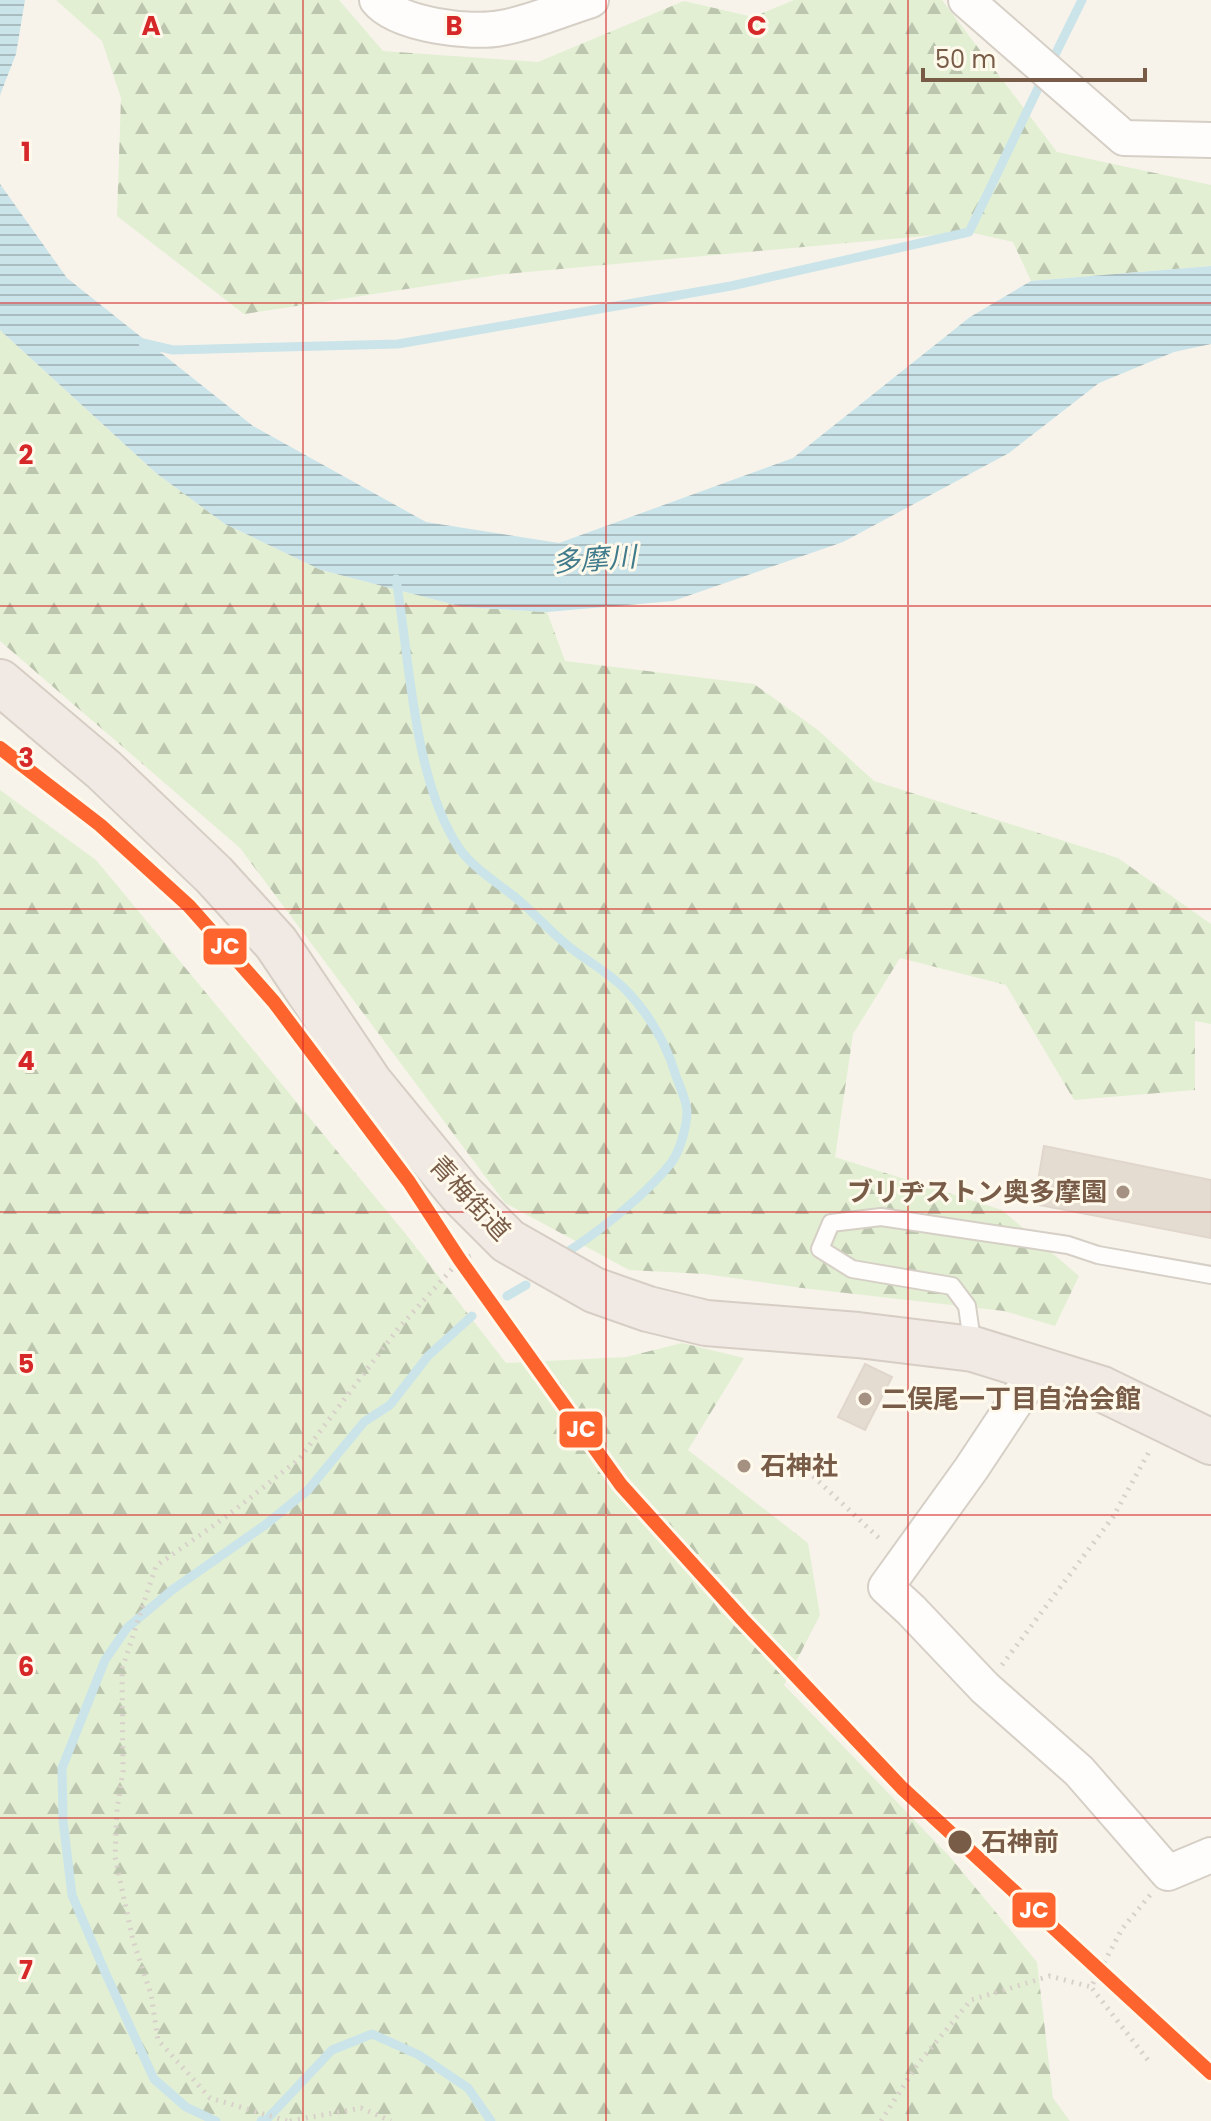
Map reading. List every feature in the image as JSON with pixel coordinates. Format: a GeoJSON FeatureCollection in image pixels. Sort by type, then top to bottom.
{"type":"FeatureCollection","features":[{"type":"Feature","properties":{"kind":"highway","name":"青梅街道"},"geometry":{"type":"LineString","coordinates":[[0,682],[104,770],[214,875],[276,943],[370,1083],[461,1194],[508,1241],[594,1290],[648,1309],[706,1323],[858,1335],[973,1349],[1102,1389],[1211,1442]]}},
{"type":"Feature","properties":{"kind":"street"},"geometry":{"type":"LineString","coordinates":[[377,0],[384,9],[430,26],[499,29],[591,0]]}},
{"type":"Feature","properties":{"kind":"street"},"geometry":{"type":"LineString","coordinates":[[966,0],[1124,138],[1211,140]]}},
{"type":"Feature","properties":{"kind":"street"},"geometry":{"type":"LineString","coordinates":[[1038,1368],[971,1469],[886,1587],[985,1688],[1079,1771],[1168,1873],[1211,1855]]}},
{"type":"Feature","properties":{"kind":"lane"},"geometry":{"type":"LineString","coordinates":[[973,1349],[967,1306],[952,1286],[852,1269],[820,1249],[831,1223],[881,1217],[1068,1245],[1098,1255],[1211,1275]]}},
{"type":"Feature","properties":{"kind":"path"},"geometry":{"type":"LineString","coordinates":[[391,2121],[361,2108],[289,2121],[210,2098],[158,2040],[151,1994],[133,1940],[115,1857],[117,1809],[123,1771],[122,1669],[156,1566],[227,1516],[299,1459],[397,1330],[460,1260],[508,1241]]}},
{"type":"Feature","properties":{"kind":"path"},"geometry":{"type":"LineString","coordinates":[[985,1688],[1113,1517],[1167,1419]]}},
{"type":"Feature","properties":{"kind":"path"},"geometry":{"type":"LineString","coordinates":[[813,1476],[904,1560]]}},
{"type":"Feature","properties":{"kind":"path"},"geometry":{"type":"LineString","coordinates":[[1091,1987],[1122,1929],[1168,1873]]}},
{"type":"Feature","properties":{"kind":"path"},"geometry":{"type":"LineString","coordinates":[[881,2121],[917,2065],[971,2000],[1050,1976],[1091,1987],[1151,2064]]}},
{"type":"Feature","properties":{"kind":"green space"},"geometry":{"type":"Polygon","coordinates":[[[56,0],[339,0],[383,51],[538,62],[684,1],[753,17],[794,0],[942,0],[1057,152],[1211,185],[1211,266],[1031,281],[1013,242],[969,232],[504,274],[244,314],[117,216],[121,98],[102,41],[56,0]]]}},
{"type":"Feature","properties":{"kind":"green space"},"geometry":{"type":"Polygon","coordinates":[[[0,330],[156,473],[225,524],[321,570],[463,607],[547,612],[565,661],[754,684],[818,730],[874,781],[1118,858],[1211,924],[1211,1024],[1195,1021],[1195,1090],[1074,1100],[1006,985],[900,958],[853,1034],[835,1157],[1002,1210],[1079,1276],[1055,1326],[1004,1311],[705,1274],[629,1270],[505,1203],[240,848],[0,641],[0,330]]]}},
{"type":"Feature","properties":{"kind":"green space"},"geometry":{"type":"Polygon","coordinates":[[[0,790],[96,860],[405,1233],[506,1363],[626,1357],[682,1343],[744,1358],[688,1450],[808,1543],[820,1615],[784,1685],[950,1857],[1037,1962],[1053,2098],[1070,2121],[0,2121],[0,790]]]}},
{"type":"Feature","properties":{"kind":"water"},"geometry":{"type":"Polygon","coordinates":[[[0,0],[25,0],[16,54],[0,95],[0,0]]]}},
{"type":"Feature","properties":{"kind":"water","name":"多摩川"},"geometry":{"type":"Polygon","coordinates":[[[0,184],[67,278],[253,426],[426,522],[559,543],[793,458],[970,317],[1031,281],[1211,266],[1211,344],[1174,352],[1099,383],[1009,453],[843,542],[673,601],[547,612],[463,607],[321,570],[225,524],[156,473],[0,330],[0,184]]]}},
{"type":"Feature","properties":{"kind":"building","name":"ブリヂストン奥多摩園"},"geometry":{"type":"Polygon","coordinates":[[[1044,1146],[1211,1180],[1211,1238],[1034,1204],[1044,1146]]]}},
{"type":"Feature","properties":{"kind":"building"},"geometry":{"type":"Polygon","coordinates":[[[865,1364],[892,1377],[865,1430],[838,1417],[865,1364]]]}},
{"type":"Feature","properties":{"kind":"waterway"},"geometry":{"type":"LineString","coordinates":[[1050,65],[1082,0]]}},
{"type":"Feature","properties":{"kind":"waterway"},"geometry":{"type":"LineString","coordinates":[[143,343],[173,350],[398,344],[731,286],[969,232],[1043,78]]}},
{"type":"Feature","properties":{"kind":"waterway"},"geometry":{"type":"LineString","coordinates":[[396,579],[423,754],[444,820],[459,848],[480,870],[634,999],[662,1040],[685,1102],[684,1131],[671,1163],[619,1214],[561,1256]]}},
{"type":"Feature","properties":{"kind":"waterway"},"geometry":{"type":"LineString","coordinates":[[507,1296],[526,1285]]}},
{"type":"Feature","properties":{"kind":"waterway"},"geometry":{"type":"LineString","coordinates":[[216,2121],[186,2107],[154,2079],[105,1972],[72,1895],[63,1820],[62,1768],[105,1660],[127,1628],[172,1590],[265,1525],[308,1490],[364,1422],[390,1405],[428,1356],[472,1316]]}},
{"type":"Feature","properties":{"kind":"waterway"},"geometry":{"type":"LineString","coordinates":[[261,2121],[266,2120],[332,2050],[372,2034],[419,2055],[468,2088],[491,2121]]}},
{"type":"Feature","properties":{"kind":"transit line","name":"JC"},"geometry":{"type":"LineString","coordinates":[[0,748],[100,825],[189,906],[274,1002],[409,1182],[460,1260],[621,1485],[742,1619],[902,1788],[1211,2073]]}},
{"type":"Feature","properties":{"kind":"place","name":"ブリヂストン奥多摩園"},"geometry":{"type":"Point","coordinates":[1123,1192]}},
{"type":"Feature","properties":{"kind":"place","name":"二俣尾一丁目自治会館"},"geometry":{"type":"Point","coordinates":[865,1399]}},
{"type":"Feature","properties":{"kind":"place","name":"石神社"},"geometry":{"type":"Point","coordinates":[744,1466]}},
{"type":"Feature","properties":{"kind":"place","name":"石神前"},"geometry":{"type":"Point","coordinates":[960,1842]}}]}
